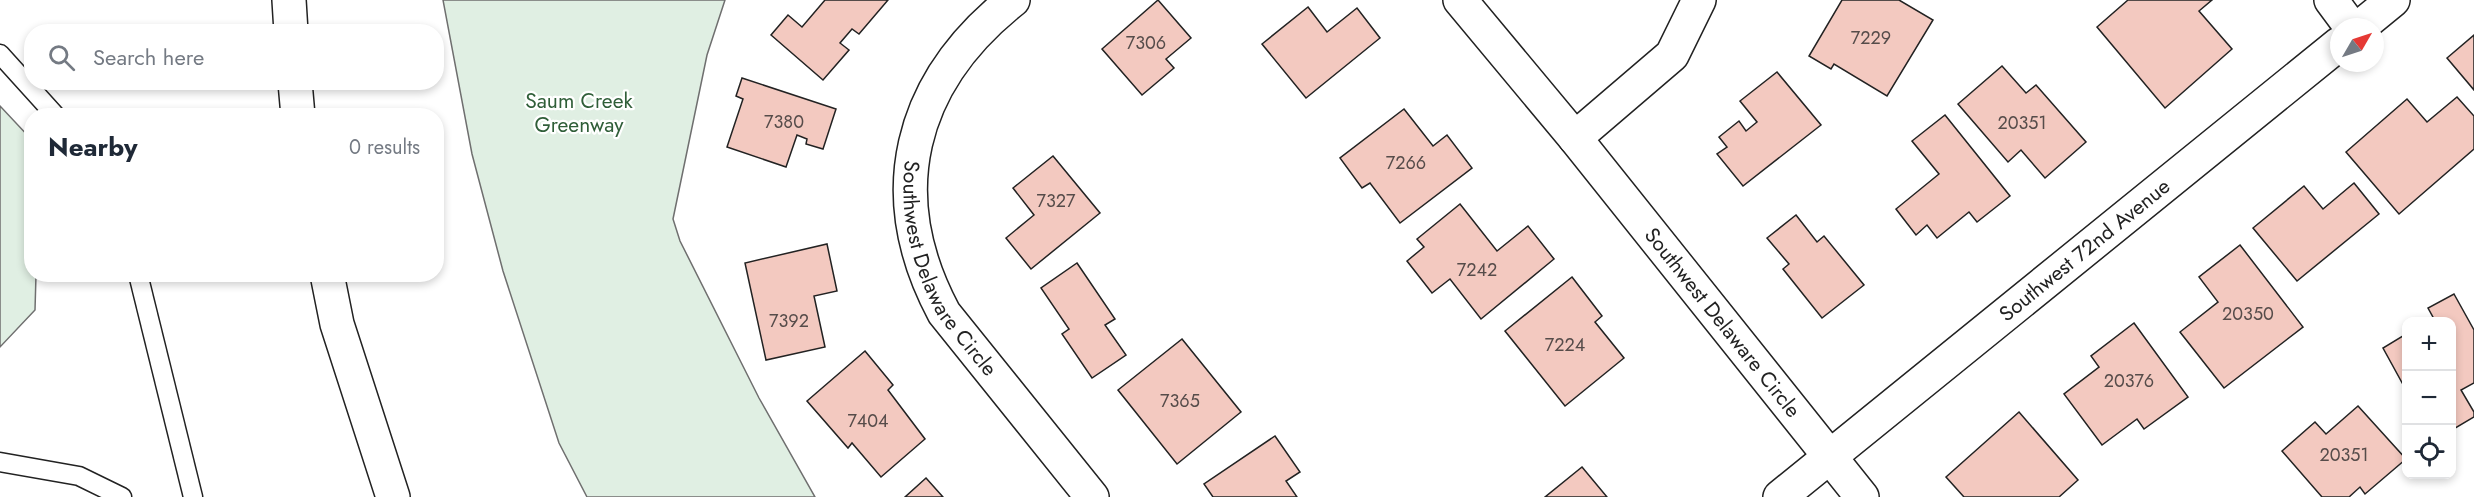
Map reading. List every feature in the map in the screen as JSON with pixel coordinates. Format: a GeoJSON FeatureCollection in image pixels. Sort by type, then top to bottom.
{"type":"FeatureCollection","features":[{"type":"Feature","properties":{"kind":"main road"},"geometry":{"type":"LineString","coordinates":[[289,0],[290,24]]}},
{"type":"Feature","properties":{"kind":"main road","name":"Southwest Delaware Circle"},"geometry":{"type":"LineString","coordinates":[[1013,0],[991,18],[958,53],[936,90],[918,131],[911,167],[909,207],[915,243],[927,280],[944,313],[1092,497]]}},
{"type":"Feature","properties":{"kind":"main road","name":"Southwest Delaware Circle"},"geometry":{"type":"LineString","coordinates":[[1460,0],[1575,138],[1862,497]]}},
{"type":"Feature","properties":{"kind":"main road"},"geometry":{"type":"LineString","coordinates":[[1575,138],[1672,55],[1699,0]]}},
{"type":"Feature","properties":{"kind":"main road"},"geometry":{"type":"LineString","coordinates":[[2331,0],[2344,18]]}},
{"type":"Feature","properties":{"kind":"main road"},"geometry":{"type":"LineString","coordinates":[[2371,18],[2393,0]]}},
{"type":"Feature","properties":{"kind":"main road","name":"Southwest 72nd Avenue"},"geometry":{"type":"LineString","coordinates":[[1829,457],[2330,51]]}},
{"type":"Feature","properties":{"kind":"main road"},"geometry":{"type":"LineString","coordinates":[[296,90],[297,108]]}},
{"type":"Feature","properties":{"kind":"main road"},"geometry":{"type":"LineString","coordinates":[[329,282],[337,324],[393,497]]}},
{"type":"Feature","properties":{"kind":"main road"},"geometry":{"type":"LineString","coordinates":[[1780,497],[1829,457]]}},
{"type":"Feature","properties":{"kind":"lane"},"geometry":{"type":"LineString","coordinates":[[0,54],[24,81]]}},
{"type":"Feature","properties":{"kind":"lane"},"geometry":{"type":"LineString","coordinates":[[33,90],[49,108]]}},
{"type":"Feature","properties":{"kind":"lane"},"geometry":{"type":"LineString","coordinates":[[140,282],[193,497]]}},
{"type":"Feature","properties":{"kind":"lane"},"geometry":{"type":"LineString","coordinates":[[0,462],[79,476],[122,497]]}},
{"type":"Feature","properties":{"kind":"green space","name":"Saum Creek Greenway"},"geometry":{"type":"Polygon","coordinates":[[[443,0],[725,0],[707,55],[673,219],[680,241],[759,398],[815,497],[587,497],[559,443],[503,271],[472,154],[443,0]]]}},
{"type":"Feature","properties":{"kind":"green space"},"geometry":{"type":"Polygon","coordinates":[[[0,106],[24,132],[24,282],[36,282],[35,310],[0,347],[0,106]]]}},
{"type":"Feature","properties":{"kind":"building"},"geometry":{"type":"Polygon","coordinates":[[[825,0],[888,0],[859,34],[852,29],[840,43],[849,50],[823,80],[771,35],[788,15],[802,27],[825,0]]]}},
{"type":"Feature","properties":{"kind":"building"},"geometry":{"type":"Polygon","coordinates":[[[1158,0],[1191,38],[1166,59],[1174,68],[1142,95],[1102,49],[1158,0]]]}},
{"type":"Feature","properties":{"kind":"building"},"geometry":{"type":"Polygon","coordinates":[[[1842,0],[1899,0],[1933,20],[1887,96],[1834,64],[1831,69],[1809,56],[1842,0]]]}},
{"type":"Feature","properties":{"kind":"building"},"geometry":{"type":"Polygon","coordinates":[[[2128,0],[2212,0],[2199,11],[2232,49],[2165,108],[2097,27],[2128,0]]]}},
{"type":"Feature","properties":{"kind":"building"},"geometry":{"type":"Polygon","coordinates":[[[1308,7],[1327,32],[1357,8],[1380,38],[1306,98],[1262,44],[1308,7]]]}},
{"type":"Feature","properties":{"kind":"building"},"geometry":{"type":"Polygon","coordinates":[[[2474,35],[2474,90],[2447,58],[2474,35]]]}},
{"type":"Feature","properties":{"kind":"building"},"geometry":{"type":"Polygon","coordinates":[[[2002,66],[2026,93],[2036,85],[2086,142],[2045,178],[2021,150],[2008,162],[1958,104],[2002,66]]]}},
{"type":"Feature","properties":{"kind":"building"},"geometry":{"type":"Polygon","coordinates":[[[1777,72],[1821,125],[1743,186],[1717,154],[1727,147],[1719,137],[1739,121],[1746,131],[1757,122],[1740,101],[1777,72]]]}},
{"type":"Feature","properties":{"kind":"building"},"geometry":{"type":"Polygon","coordinates":[[[742,78],[836,109],[823,149],[806,144],[807,139],[797,135],[786,167],[727,147],[743,99],[736,96],[742,78]]]}},
{"type":"Feature","properties":{"kind":"building"},"geometry":{"type":"Polygon","coordinates":[[[2457,97],[2474,116],[2474,149],[2399,214],[2346,152],[2407,99],[2427,122],[2457,97]]]}},
{"type":"Feature","properties":{"kind":"building"},"geometry":{"type":"Polygon","coordinates":[[[1404,109],[1433,146],[1447,135],[1472,168],[1400,223],[1370,183],[1362,188],[1340,158],[1404,109]]]}},
{"type":"Feature","properties":{"kind":"building"},"geometry":{"type":"Polygon","coordinates":[[[1945,115],[2010,196],[1977,222],[1969,212],[1937,238],[1927,225],[1916,235],[1896,209],[1939,174],[1912,141],[1945,115]]]}},
{"type":"Feature","properties":{"kind":"building"},"geometry":{"type":"Polygon","coordinates":[[[1053,156],[1100,213],[1031,269],[1006,238],[1034,215],[1013,188],[1053,156]]]}},
{"type":"Feature","properties":{"kind":"building"},"geometry":{"type":"Polygon","coordinates":[[[2354,183],[2379,214],[2297,281],[2253,228],[2304,186],[2323,209],[2354,183]]]}},
{"type":"Feature","properties":{"kind":"building"},"geometry":{"type":"Polygon","coordinates":[[[1460,204],[1497,251],[1528,226],[1554,259],[1481,319],[1450,279],[1432,293],[1407,261],[1424,247],[1417,239],[1460,204]]]}},
{"type":"Feature","properties":{"kind":"building"},"geometry":{"type":"Polygon","coordinates":[[[1796,215],[1817,242],[1824,236],[1864,285],[1822,318],[1783,269],[1789,264],[1767,238],[1796,215]]]}},
{"type":"Feature","properties":{"kind":"building"},"geometry":{"type":"Polygon","coordinates":[[[827,244],[837,291],[814,296],[825,347],[766,360],[745,263],[827,244]]]}},
{"type":"Feature","properties":{"kind":"building"},"geometry":{"type":"Polygon","coordinates":[[[2240,245],[2303,327],[2224,388],[2180,332],[2218,302],[2199,277],[2240,245]]]}},
{"type":"Feature","properties":{"kind":"building"},"geometry":{"type":"Polygon","coordinates":[[[1077,263],[1115,319],[1105,325],[1126,355],[1092,378],[1062,334],[1069,329],[1041,288],[1077,263]]]}},
{"type":"Feature","properties":{"kind":"building"},"geometry":{"type":"Polygon","coordinates":[[[1572,277],[1602,316],[1595,322],[1624,358],[1565,406],[1505,331],[1572,277]]]}},
{"type":"Feature","properties":{"kind":"building"},"geometry":{"type":"Polygon","coordinates":[[[2454,294],[2474,330],[2474,383],[2461,390],[2474,412],[2474,417],[2456,428],[2456,317],[2433,317],[2428,308],[2454,294]]]}},
{"type":"Feature","properties":{"kind":"building"},"geometry":{"type":"Polygon","coordinates":[[[2134,323],[2188,397],[2144,429],[2137,419],[2102,445],[2064,394],[2099,367],[2091,356],[2134,323]]]}},
{"type":"Feature","properties":{"kind":"building"},"geometry":{"type":"Polygon","coordinates":[[[2402,336],[2402,383],[2383,348],[2402,336]]]}},
{"type":"Feature","properties":{"kind":"building"},"geometry":{"type":"Polygon","coordinates":[[[1182,339],[1241,412],[1177,464],[1118,390],[1182,339]]]}},
{"type":"Feature","properties":{"kind":"building"},"geometry":{"type":"Polygon","coordinates":[[[865,351],[893,385],[888,390],[925,439],[881,477],[852,443],[848,448],[807,401],[865,351]]]}},
{"type":"Feature","properties":{"kind":"building"},"geometry":{"type":"Polygon","coordinates":[[[2358,406],[2402,455],[2402,462],[2365,494],[2360,487],[2349,497],[2322,497],[2282,451],[2315,422],[2326,434],[2358,406]]]}},
{"type":"Feature","properties":{"kind":"building"},"geometry":{"type":"Polygon","coordinates":[[[2019,412],[2078,480],[2059,497],[1964,497],[1946,477],[2019,412]]]}},
{"type":"Feature","properties":{"kind":"building"},"geometry":{"type":"Polygon","coordinates":[[[1275,436],[1300,472],[1286,481],[1297,497],[1213,497],[1204,484],[1275,436]]]}},
{"type":"Feature","properties":{"kind":"building"},"geometry":{"type":"Polygon","coordinates":[[[1582,467],[1607,497],[1545,497],[1582,467]]]}},
{"type":"Feature","properties":{"kind":"building"},"geometry":{"type":"Polygon","coordinates":[[[926,478],[943,497],[905,497],[926,478]]]}}]}
